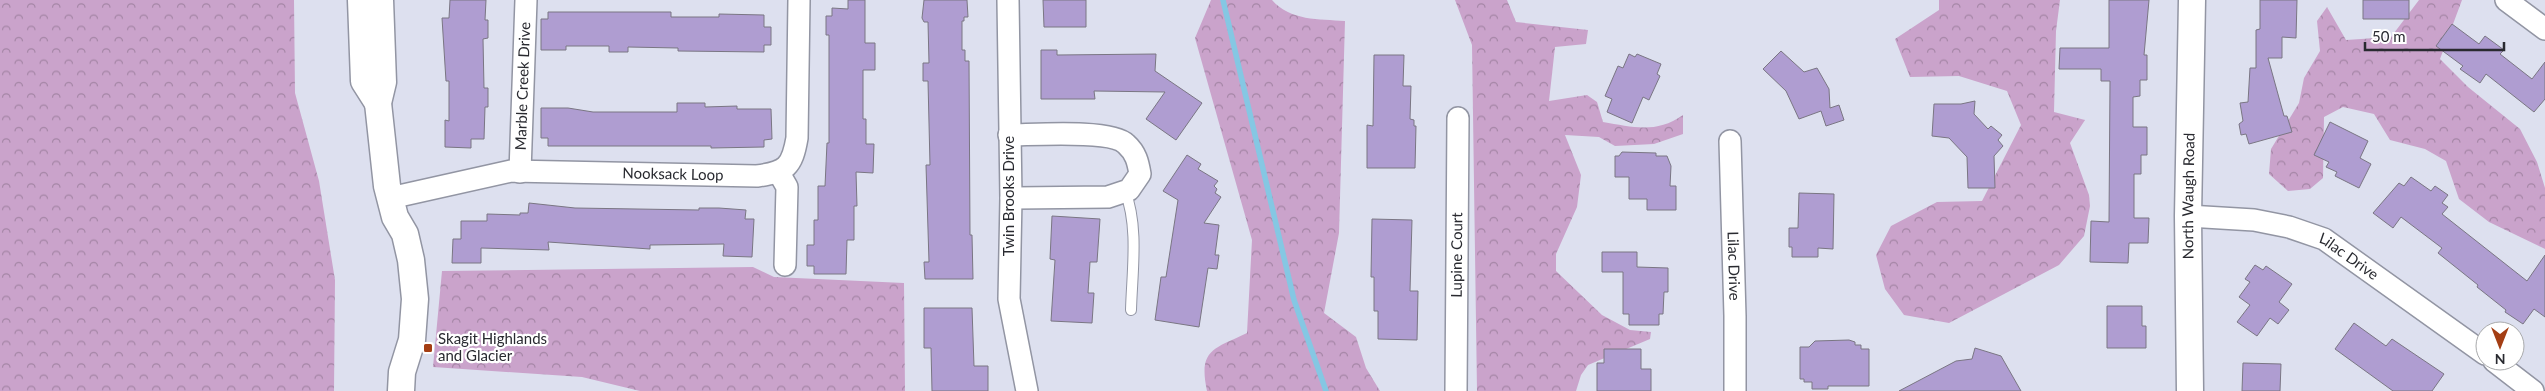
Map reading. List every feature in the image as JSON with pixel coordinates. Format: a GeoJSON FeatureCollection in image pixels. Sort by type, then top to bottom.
{"type":"FeatureCollection","features":[{"type":"Feature","properties":{"kind":"street"},"geometry":{"type":"LineString","coordinates":[[361,0],[364,81],[378,103]]}},
{"type":"Feature","properties":{"kind":"street"},"geometry":{"type":"LineString","coordinates":[[380,0],[383,82],[378,103],[393,208],[390,231],[398,295],[397,346],[401,382]]}},
{"type":"Feature","properties":{"kind":"street","name":"Marble Creek Drive"},"geometry":{"type":"LineString","coordinates":[[520,172],[526,0]]}},
{"type":"Feature","properties":{"kind":"street"},"geometry":{"type":"LineString","coordinates":[[785,265],[787,187],[779,173],[794,159],[797,138],[799,0]]}},
{"type":"Feature","properties":{"kind":"street","name":"Twin Brooks Drive"},"geometry":{"type":"LineString","coordinates":[[1008,0],[1008,135],[1011,198],[1008,299],[1027,391]]}},
{"type":"Feature","properties":{"kind":"street","name":"North Waugh Road"},"geometry":{"type":"LineString","coordinates":[[2190,391],[2188,216],[2192,0]]}},
{"type":"Feature","properties":{"kind":"street"},"geometry":{"type":"LineString","coordinates":[[2506,0],[2545,28]]}},
{"type":"Feature","properties":{"kind":"street","name":"Lupine Court"},"geometry":{"type":"LineString","coordinates":[[1456,391],[1458,118]]}},
{"type":"Feature","properties":{"kind":"street"},"geometry":{"type":"LineString","coordinates":[[1008,135],[1103,135],[1125,142],[1138,158],[1140,174],[1129,190],[1108,197],[1011,198]]}},
{"type":"Feature","properties":{"kind":"street","name":"Lilac Drive"},"geometry":{"type":"LineString","coordinates":[[1730,141],[1735,391]]}},
{"type":"Feature","properties":{"kind":"street","name":"Nooksack Loop"},"geometry":{"type":"LineString","coordinates":[[393,208],[511,171],[757,176],[779,173]]}},
{"type":"Feature","properties":{"kind":"street","name":"Lilac Drive"},"geometry":{"type":"LineString","coordinates":[[2188,216],[2254,220],[2289,227],[2324,240],[2475,347]]}},
{"type":"Feature","properties":{"kind":"street"},"geometry":{"type":"LineString","coordinates":[[2507,371],[2533,391]]}},
{"type":"Feature","properties":{"kind":"lane"},"geometry":{"type":"LineString","coordinates":[[1126,191],[1130,204],[1133,229],[1131,310]]}},
{"type":"Feature","properties":{"kind":"green space"},"geometry":{"type":"Polygon","coordinates":[[[0,0],[294,0],[295,93],[319,181],[335,280],[334,391],[0,391],[0,0]]]}},
{"type":"Feature","properties":{"kind":"green space"},"geometry":{"type":"Polygon","coordinates":[[[1211,0],[1272,0],[1287,12],[1306,18],[1345,21],[1339,233],[1324,313],[1356,337],[1366,368],[1380,391],[1207,391],[1205,366],[1211,352],[1217,347],[1247,333],[1252,240],[1195,38],[1211,0]]]}},
{"type":"Feature","properties":{"kind":"green space"},"geometry":{"type":"Polygon","coordinates":[[[1455,0],[1507,0],[1516,22],[1588,30],[1586,44],[1555,47],[1549,101],[1587,95],[1597,102],[1603,122],[1634,127],[1644,128],[1663,125],[1683,115],[1683,134],[1654,144],[1615,146],[1599,137],[1565,135],[1581,175],[1577,207],[1556,254],[1556,271],[1602,315],[1630,330],[1651,332],[1650,339],[1588,365],[1581,375],[1576,391],[1477,391],[1472,45],[1455,0]]]}},
{"type":"Feature","properties":{"kind":"green space"},"geometry":{"type":"Polygon","coordinates":[[[1939,0],[2060,0],[2056,31],[2054,112],[2085,120],[2070,143],[2089,195],[2090,206],[2084,236],[2059,265],[1949,323],[1904,315],[1885,289],[1876,255],[1891,226],[1937,202],[1982,201],[2021,125],[2007,91],[1959,76],[1910,77],[1895,39],[1939,10],[1939,0]]]}},
{"type":"Feature","properties":{"kind":"green space"},"geometry":{"type":"Polygon","coordinates":[[[2419,0],[2462,0],[2440,59],[2468,87],[2520,129],[2537,162],[2545,188],[2545,249],[2489,222],[2459,199],[2446,161],[2425,149],[2390,140],[2374,114],[2343,107],[2324,117],[2323,178],[2310,189],[2288,191],[2269,174],[2271,149],[2299,103],[2304,78],[2320,51],[2317,21],[2327,7],[2346,40],[2391,37],[2419,0]]]}},
{"type":"Feature","properties":{"kind":"green space"},"geometry":{"type":"Polygon","coordinates":[[[753,267],[774,277],[904,283],[905,391],[640,391],[582,377],[433,367],[442,271],[753,267]]]}},
{"type":"Feature","properties":{"kind":"building"},"geometry":{"type":"Polygon","coordinates":[[[450,0],[486,0],[485,20],[488,20],[488,38],[483,39],[484,88],[488,88],[488,107],[485,107],[484,139],[471,139],[471,148],[445,147],[445,120],[449,121],[449,81],[446,81],[442,18],[449,18],[450,0]]]}},
{"type":"Feature","properties":{"kind":"building"},"geometry":{"type":"Polygon","coordinates":[[[848,0],[865,0],[865,43],[875,43],[875,70],[863,70],[863,119],[866,119],[866,144],[874,144],[873,173],[856,172],[857,206],[854,206],[854,240],[847,240],[846,274],[814,274],[814,266],[807,266],[807,245],[814,245],[814,220],[818,220],[818,186],[825,186],[827,143],[829,143],[829,35],[826,35],[826,16],[832,16],[832,8],[848,9],[848,0]]]}},
{"type":"Feature","properties":{"kind":"building"},"geometry":{"type":"Polygon","coordinates":[[[924,0],[967,0],[968,17],[964,17],[964,21],[962,21],[962,50],[965,50],[965,61],[969,61],[970,235],[972,235],[973,279],[925,279],[924,262],[929,262],[926,165],[930,165],[928,81],[923,81],[923,63],[929,63],[928,22],[924,22],[922,18],[924,0]]]}},
{"type":"Feature","properties":{"kind":"building"},"geometry":{"type":"Polygon","coordinates":[[[1043,0],[1086,0],[1086,27],[1044,27],[1043,0]]]}},
{"type":"Feature","properties":{"kind":"building"},"geometry":{"type":"Polygon","coordinates":[[[2109,0],[2149,0],[2144,55],[2147,55],[2147,80],[2140,80],[2140,96],[2133,97],[2133,127],[2147,127],[2147,155],[2141,155],[2141,174],[2134,174],[2134,218],[2149,218],[2148,243],[2129,243],[2128,263],[2090,262],[2091,221],[2109,222],[2110,81],[2101,81],[2101,69],[2059,69],[2060,48],[2109,48],[2109,0]]]}},
{"type":"Feature","properties":{"kind":"building"},"geometry":{"type":"Polygon","coordinates":[[[2260,0],[2297,0],[2296,38],[2282,37],[2282,58],[2268,58],[2284,116],[2287,116],[2292,132],[2249,144],[2246,134],[2241,135],[2239,124],[2243,121],[2240,103],[2248,102],[2250,68],[2256,68],[2256,30],[2260,29],[2260,0]]]}},
{"type":"Feature","properties":{"kind":"building"},"geometry":{"type":"Polygon","coordinates":[[[2363,0],[2409,0],[2409,19],[2363,19],[2363,0]]]}},
{"type":"Feature","properties":{"kind":"building"},"geometry":{"type":"Polygon","coordinates":[[[548,12],[671,12],[671,17],[719,17],[719,14],[764,15],[764,27],[771,27],[771,45],[764,45],[764,52],[678,51],[678,48],[628,47],[628,52],[609,52],[609,46],[566,46],[566,50],[541,50],[541,19],[548,19],[548,12]]]}},
{"type":"Feature","properties":{"kind":"building"},"geometry":{"type":"Polygon","coordinates":[[[2452,24],[2479,44],[2485,36],[2504,50],[2500,54],[2532,79],[2545,62],[2545,99],[2534,112],[2486,74],[2480,83],[2460,69],[2463,66],[2436,46],[2452,24]]]}},
{"type":"Feature","properties":{"kind":"building"},"geometry":{"type":"Polygon","coordinates":[[[1041,50],[1057,50],[1057,55],[1156,54],[1155,71],[1202,103],[1176,140],[1146,119],[1165,92],[1094,91],[1095,99],[1041,99],[1041,50]]]}},
{"type":"Feature","properties":{"kind":"building"},"geometry":{"type":"Polygon","coordinates":[[[1781,51],[1804,72],[1817,68],[1829,89],[1830,108],[1839,105],[1844,120],[1826,126],[1821,111],[1799,119],[1786,91],[1763,69],[1781,51]]]}},
{"type":"Feature","properties":{"kind":"building"},"geometry":{"type":"Polygon","coordinates":[[[1629,54],[1635,57],[1637,54],[1661,64],[1657,74],[1660,76],[1649,100],[1643,97],[1632,123],[1607,112],[1612,99],[1605,96],[1618,66],[1623,68],[1629,54]]]}},
{"type":"Feature","properties":{"kind":"building"},"geometry":{"type":"Polygon","coordinates":[[[1374,55],[1404,55],[1403,86],[1411,86],[1410,119],[1414,120],[1414,126],[1416,126],[1415,168],[1367,168],[1367,125],[1373,126],[1374,55]]]}},
{"type":"Feature","properties":{"kind":"building"},"geometry":{"type":"Polygon","coordinates":[[[1975,101],[1974,114],[1988,129],[1991,126],[2002,135],[1998,140],[2003,146],[1994,156],[1995,188],[1968,188],[1967,157],[1949,138],[1932,136],[1934,104],[1961,104],[1975,101]]]}},
{"type":"Feature","properties":{"kind":"building"},"geometry":{"type":"Polygon","coordinates":[[[677,103],[705,103],[705,107],[737,106],[737,109],[771,109],[772,139],[764,140],[764,147],[711,148],[711,146],[548,146],[548,138],[541,138],[541,108],[568,108],[593,112],[677,112],[677,103]]]}},
{"type":"Feature","properties":{"kind":"building"},"geometry":{"type":"Polygon","coordinates":[[[2330,122],[2368,141],[2360,158],[2371,164],[2359,188],[2335,176],[2337,172],[2326,167],[2329,162],[2314,155],[2330,122]]]}},
{"type":"Feature","properties":{"kind":"building"},"geometry":{"type":"Polygon","coordinates":[[[1622,152],[1656,153],[1656,156],[1667,156],[1671,166],[1670,186],[1676,186],[1676,210],[1647,210],[1647,199],[1629,199],[1629,177],[1615,177],[1615,156],[1619,156],[1622,152]]]}},
{"type":"Feature","properties":{"kind":"building"},"geometry":{"type":"Polygon","coordinates":[[[1187,155],[1201,164],[1198,169],[1218,181],[1214,186],[1217,189],[1215,193],[1221,197],[1204,223],[1219,225],[1215,255],[1219,255],[1217,269],[1208,268],[1199,327],[1155,320],[1161,277],[1166,277],[1178,200],[1163,191],[1187,155]]]}},
{"type":"Feature","properties":{"kind":"building"},"geometry":{"type":"Polygon","coordinates":[[[2411,177],[2431,191],[2435,186],[2448,195],[2442,203],[2448,207],[2442,214],[2527,281],[2545,255],[2545,317],[2534,309],[2525,321],[2518,321],[2505,312],[2506,310],[2477,287],[2478,285],[2438,253],[2442,248],[2401,217],[2393,228],[2373,213],[2399,183],[2404,186],[2411,177]]]}},
{"type":"Feature","properties":{"kind":"building"},"geometry":{"type":"Polygon","coordinates":[[[1799,193],[1834,194],[1833,249],[1818,248],[1818,257],[1792,257],[1792,247],[1789,247],[1789,228],[1798,228],[1799,193]]]}},
{"type":"Feature","properties":{"kind":"building"},"geometry":{"type":"Polygon","coordinates":[[[529,203],[575,208],[699,210],[699,208],[719,208],[746,210],[745,219],[754,219],[752,257],[723,256],[724,244],[650,245],[650,249],[548,242],[549,250],[481,248],[481,263],[452,263],[453,239],[461,239],[461,221],[487,221],[487,214],[520,215],[520,213],[528,213],[529,203]]]}},
{"type":"Feature","properties":{"kind":"building"},"geometry":{"type":"Polygon","coordinates":[[[1052,216],[1100,219],[1097,262],[1090,262],[1088,293],[1094,293],[1092,323],[1051,321],[1055,260],[1050,259],[1052,216]]]}},
{"type":"Feature","properties":{"kind":"building"},"geometry":{"type":"Polygon","coordinates":[[[1372,219],[1412,220],[1410,291],[1418,291],[1417,340],[1378,339],[1378,311],[1374,311],[1374,277],[1371,277],[1372,219]]]}},
{"type":"Feature","properties":{"kind":"building"},"geometry":{"type":"Polygon","coordinates":[[[1602,252],[1637,252],[1637,267],[1668,268],[1668,292],[1664,292],[1663,314],[1659,314],[1659,325],[1629,325],[1629,314],[1623,314],[1623,272],[1602,272],[1602,252]]]}},
{"type":"Feature","properties":{"kind":"building"},"geometry":{"type":"Polygon","coordinates":[[[2255,265],[2263,270],[2266,266],[2292,284],[2279,302],[2289,310],[2278,324],[2270,318],[2257,336],[2237,322],[2250,305],[2239,297],[2250,282],[2245,279],[2255,265]]]}},
{"type":"Feature","properties":{"kind":"building"},"geometry":{"type":"Polygon","coordinates":[[[2107,306],[2142,306],[2142,326],[2146,326],[2146,348],[2107,348],[2107,306]]]}},
{"type":"Feature","properties":{"kind":"building"},"geometry":{"type":"Polygon","coordinates":[[[924,308],[972,308],[974,366],[988,366],[988,391],[932,391],[931,348],[924,348],[924,308]]]}},
{"type":"Feature","properties":{"kind":"building"},"geometry":{"type":"Polygon","coordinates":[[[2354,323],[2386,346],[2392,339],[2444,374],[2432,391],[2393,391],[2335,349],[2354,323]]]}},
{"type":"Feature","properties":{"kind":"building"},"geometry":{"type":"Polygon","coordinates":[[[1849,340],[1855,342],[1855,345],[1861,345],[1861,349],[1869,349],[1869,386],[1828,386],[1828,389],[1812,389],[1812,382],[1804,382],[1804,379],[1800,379],[1800,347],[1809,347],[1815,341],[1849,340]]]}},
{"type":"Feature","properties":{"kind":"building"},"geometry":{"type":"Polygon","coordinates":[[[1975,348],[2001,356],[2021,391],[1899,391],[1956,361],[1972,359],[1975,348]]]}},
{"type":"Feature","properties":{"kind":"building"},"geometry":{"type":"Polygon","coordinates":[[[1604,349],[1641,349],[1641,369],[1651,369],[1651,391],[1597,391],[1597,363],[1604,363],[1604,349]]]}},
{"type":"Feature","properties":{"kind":"building"},"geometry":{"type":"Polygon","coordinates":[[[2243,363],[2281,364],[2280,391],[2242,391],[2243,363]]]}},
{"type":"Feature","properties":{"kind":"waterway"},"geometry":{"type":"LineString","coordinates":[[1223,0],[1294,300],[1326,391]]}},
{"type":"Feature","properties":{"kind":"place","name":"Skagit Highlands and Glacier"},"geometry":{"type":"Point","coordinates":[428,348]}}]}
